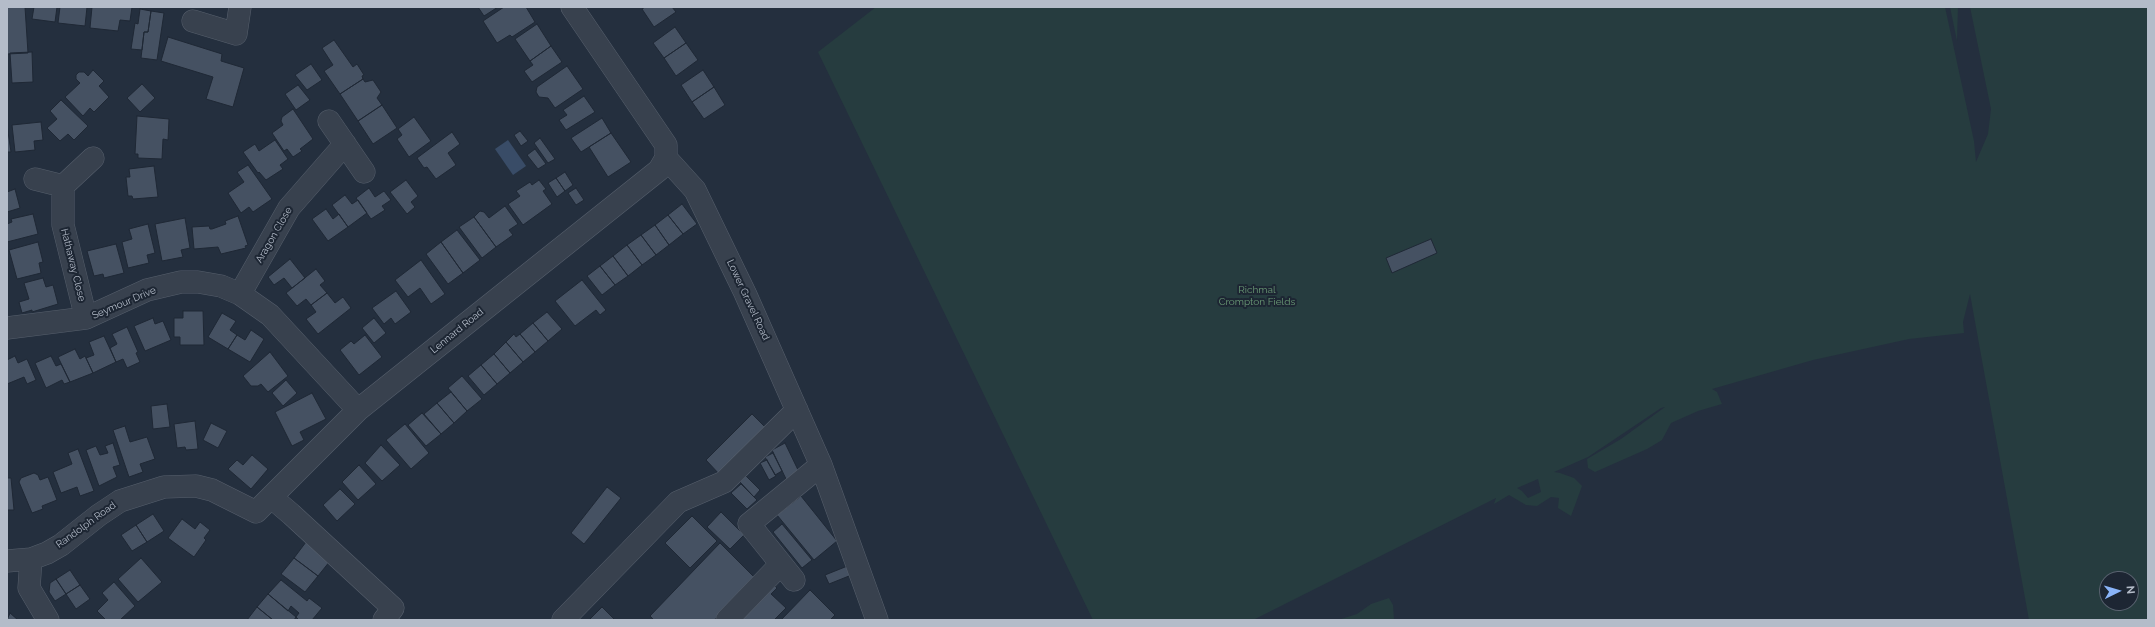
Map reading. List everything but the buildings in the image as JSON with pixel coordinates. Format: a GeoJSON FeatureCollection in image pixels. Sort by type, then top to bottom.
{"type":"FeatureCollection","features":[{"type":"Feature","properties":{"kind":"street"},"geometry":{"type":"LineString","coordinates":[[193,21],[236,34],[240,7]]}},
{"type":"Feature","properties":{"kind":"street","name":"Lower Gravel Road"},"geometry":{"type":"LineString","coordinates":[[572,7],[666,145],[666,158],[694,190],[745,293],[797,410],[820,465],[876,620]]}},
{"type":"Feature","properties":{"kind":"street"},"geometry":{"type":"LineString","coordinates":[[329,121],[364,172]]}},
{"type":"Feature","properties":{"kind":"street","name":"Aragon Close"},"geometry":{"type":"LineString","coordinates":[[240,294],[289,208],[345,144]]}},
{"type":"Feature","properties":{"kind":"street"},"geometry":{"type":"LineString","coordinates":[[35,178],[63,186],[92,158]]}},
{"type":"Feature","properties":{"kind":"street","name":"Lennard Road"},"geometry":{"type":"LineString","coordinates":[[263,505],[358,410],[658,170],[666,158]]}},
{"type":"Feature","properties":{"kind":"street","name":"Hathaway Close"},"geometry":{"type":"LineString","coordinates":[[63,186],[63,225],[86,318]]}},
{"type":"Feature","properties":{"kind":"street","name":"Seymour Drive"},"geometry":{"type":"LineString","coordinates":[[7,328],[86,318],[147,290],[181,282],[198,282],[221,286],[240,294],[270,315],[358,410]]}},
{"type":"Feature","properties":{"kind":"street"},"geometry":{"type":"LineString","coordinates":[[563,620],[678,502],[724,482],[797,410]]}},
{"type":"Feature","properties":{"kind":"street"},"geometry":{"type":"LineString","coordinates":[[727,620],[788,572],[749,524],[820,465]]}},
{"type":"Feature","properties":{"kind":"street","name":"Randolph Road"},"geometry":{"type":"LineString","coordinates":[[7,561],[31,559],[47,553],[61,545],[99,515],[120,501],[164,487],[196,486],[291,514],[393,608],[384,620]]}},
{"type":"Feature","properties":{"kind":"street"},"geometry":{"type":"LineString","coordinates":[[31,559],[30,588],[48,620]]}},
{"type":"Feature","properties":{"kind":"green space","name":"Richmal Crompton Fields"},"geometry":{"type":"Polygon","coordinates":[[[876,7],[1945,7],[1974,141],[1976,162],[1988,134],[1991,109],[1970,7],[2148,7],[2148,620],[2029,620],[1970,294],[1963,322],[1964,333],[1909,339],[1813,360],[1712,389],[1717,392],[1722,404],[1698,411],[1671,423],[1662,440],[1647,449],[1595,472],[1588,468],[1587,459],[1621,439],[1665,407],[1661,408],[1588,457],[1554,472],[1574,478],[1582,486],[1571,516],[1558,508],[1559,498],[1551,497],[1537,506],[1526,505],[1509,495],[1494,504],[1496,498],[1253,620],[1093,620],[818,52],[876,7]],[[1538,479],[1517,488],[1528,498],[1541,492],[1538,479]]]}},
{"type":"Feature","properties":{"kind":"green space"},"geometry":{"type":"Polygon","coordinates":[[[1950,7],[1958,7],[1957,41],[1950,7]]]}},
{"type":"Feature","properties":{"kind":"green space"},"geometry":{"type":"Polygon","coordinates":[[[1389,598],[1393,605],[1394,620],[1338,620],[1357,614],[1371,604],[1389,598]]]}},
{"type":"Feature","properties":{"kind":"water"},"geometry":{"type":"Polygon","coordinates":[[[508,140],[526,166],[513,175],[495,149],[508,140]]]}}]}
